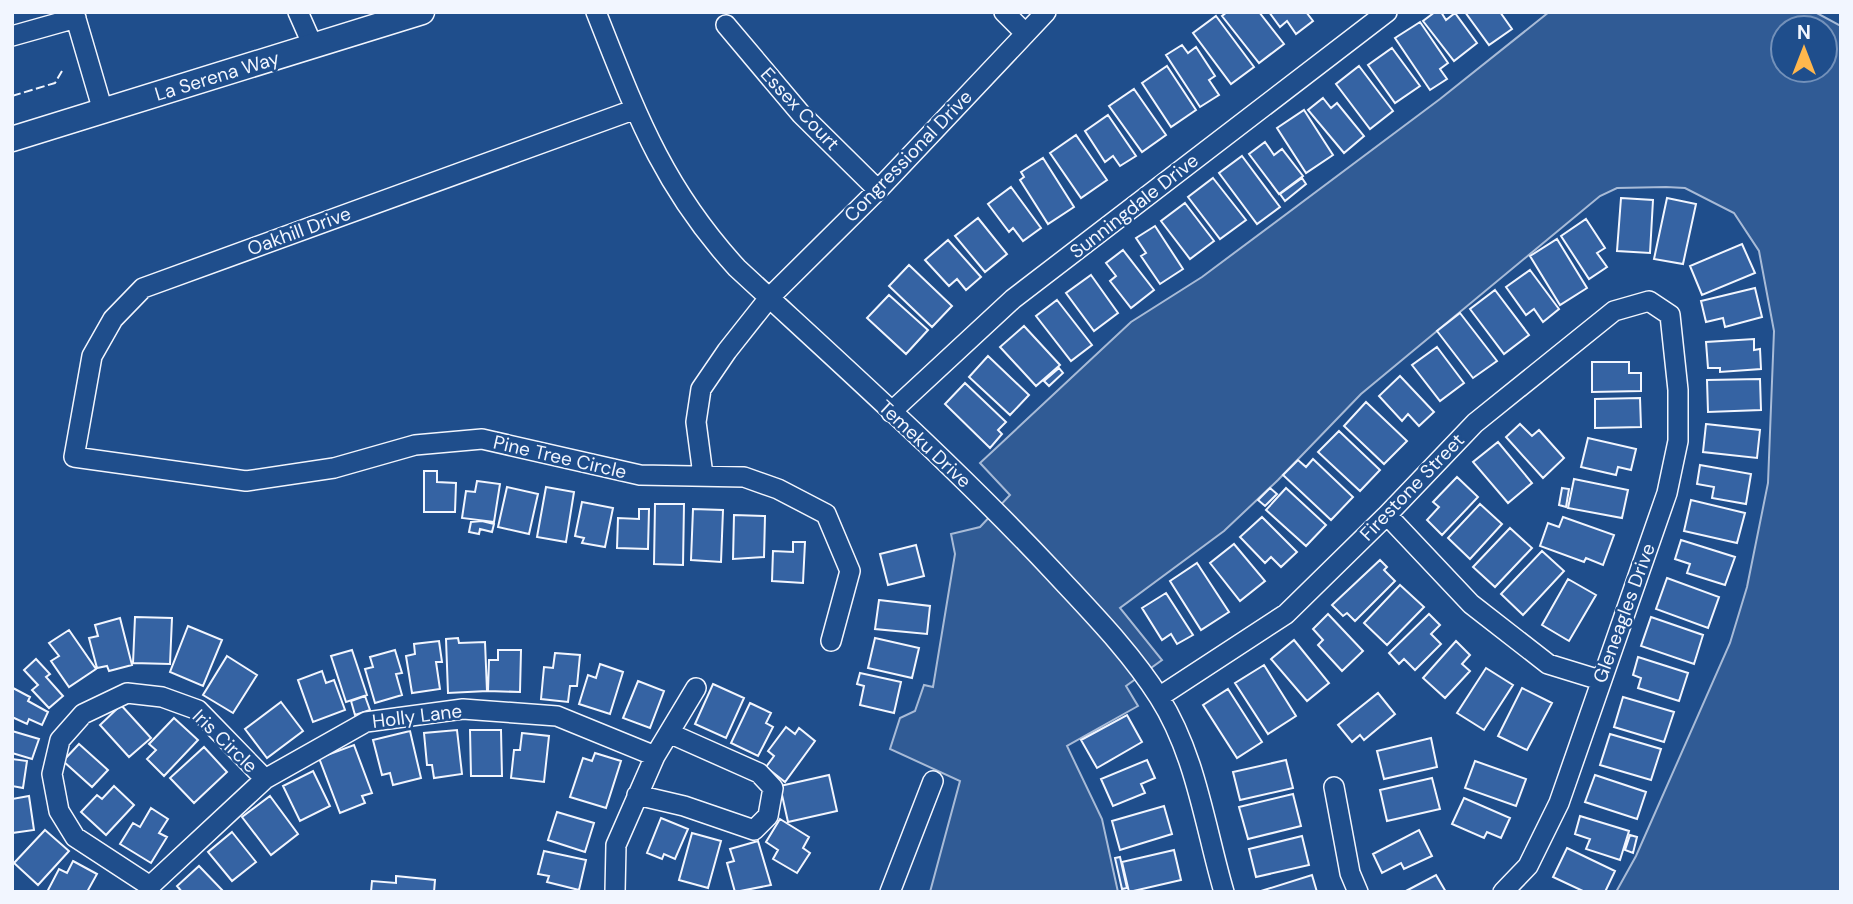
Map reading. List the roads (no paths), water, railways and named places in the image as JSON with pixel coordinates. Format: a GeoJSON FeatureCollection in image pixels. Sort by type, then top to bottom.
{"type":"FeatureCollection","features":[{"type":"Feature","properties":{"kind":"main road","name":"La Serena Way"},"geometry":{"type":"LineString","coordinates":[[12,139],[422,12]]}},
{"type":"Feature","properties":{"kind":"street"},"geometry":{"type":"LineString","coordinates":[[298,12],[313,46]]}},
{"type":"Feature","properties":{"kind":"street","name":"Temeku Drive"},"geometry":{"type":"LineString","coordinates":[[596,12],[633,110],[654,155],[709,238],[769,298],[1000,514],[1122,647],[1159,697],[1176,728],[1198,792],[1224,892]]}},
{"type":"Feature","properties":{"kind":"street"},"geometry":{"type":"LineString","coordinates":[[1004,12],[1024,32]]}},
{"type":"Feature","properties":{"kind":"street","name":"Congressional Drive"},"geometry":{"type":"LineString","coordinates":[[703,475],[696,422],[701,389],[769,298],[878,190],[1024,32],[1046,12]]}},
{"type":"Feature","properties":{"kind":"street","name":"Sunningdale Drive"},"geometry":{"type":"LineString","coordinates":[[891,412],[1013,299],[1387,12]]}},
{"type":"Feature","properties":{"kind":"street"},"geometry":{"type":"LineString","coordinates":[[12,36],[75,15],[103,111]]}},
{"type":"Feature","properties":{"kind":"street","name":"Essex Court"},"geometry":{"type":"LineString","coordinates":[[726,25],[801,114],[878,190]]}},
{"type":"Feature","properties":{"kind":"street","name":"Oakhill Drive"},"geometry":{"type":"LineString","coordinates":[[74,457],[92,356],[113,319],[143,288],[633,110]]}},
{"type":"Feature","properties":{"kind":"street","name":"Firestone Street"},"geometry":{"type":"LineString","coordinates":[[1159,697],[1286,614],[1387,515],[1475,423],[1614,311],[1649,301],[1670,315]]}},
{"type":"Feature","properties":{"kind":"street","name":"Gleneagles Drive"},"geometry":{"type":"LineString","coordinates":[[1503,892],[1528,866],[1559,803],[1667,494],[1678,440],[1678,390],[1670,315]]}},
{"type":"Feature","properties":{"kind":"street","name":"Pine Tree Circle"},"geometry":{"type":"LineString","coordinates":[[74,457],[246,481],[334,468],[415,445],[482,439],[640,475],[744,477],[778,489],[826,514],[850,570],[831,641]]}},
{"type":"Feature","properties":{"kind":"street"},"geometry":{"type":"LineString","coordinates":[[1387,515],[1471,604],[1548,664],[1600,680]]}},
{"type":"Feature","properties":{"kind":"street"},"geometry":{"type":"LineString","coordinates":[[615,892],[616,845],[655,756],[696,688]]}},
{"type":"Feature","properties":{"kind":"street","name":"Iris Circle"},"geometry":{"type":"LineString","coordinates":[[149,889],[75,837],[58,811],[52,774],[60,740],[83,714],[127,693],[162,696],[198,710],[265,779]]}},
{"type":"Feature","properties":{"kind":"street","name":"Holly Lane"},"geometry":{"type":"LineString","coordinates":[[149,889],[265,779],[366,722],[463,709],[556,716],[655,756]]}},
{"type":"Feature","properties":{"kind":"street"},"geometry":{"type":"LineString","coordinates":[[637,795],[684,806],[754,830],[768,816],[773,788],[759,773],[669,733]]}},
{"type":"Feature","properties":{"kind":"street"},"geometry":{"type":"LineString","coordinates":[[890,892],[933,781]]}},
{"type":"Feature","properties":{"kind":"street"},"geometry":{"type":"LineString","coordinates":[[1334,787],[1350,873],[1358,892]]}}]}
